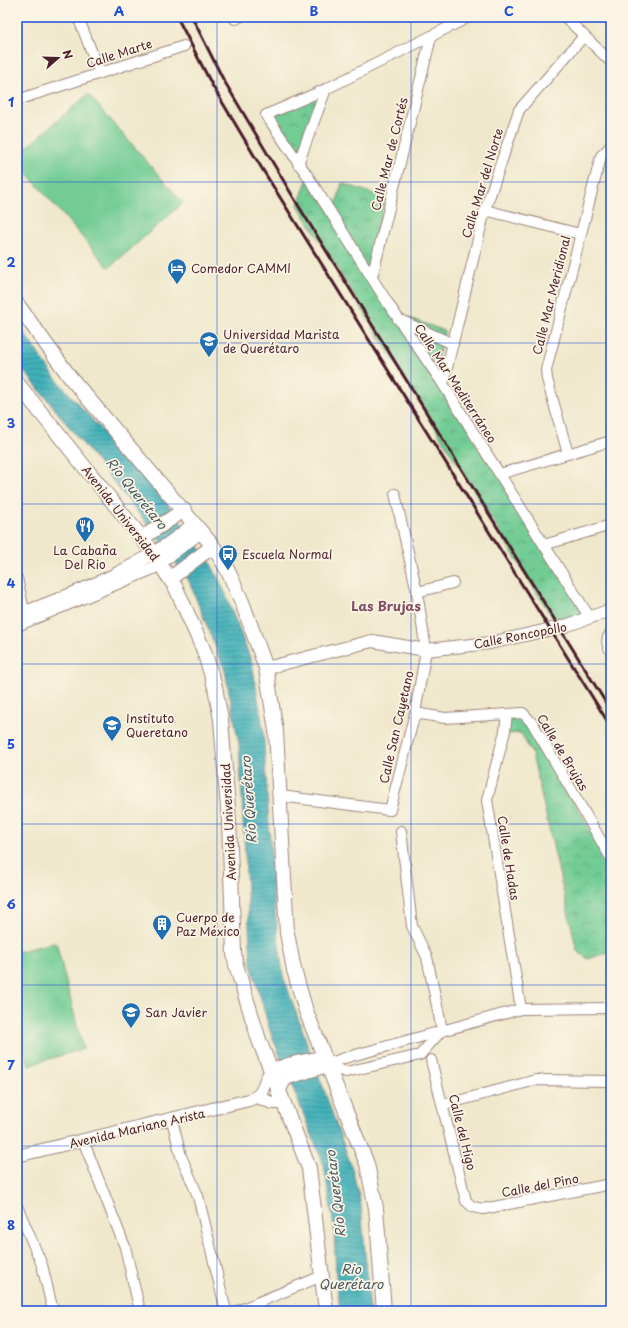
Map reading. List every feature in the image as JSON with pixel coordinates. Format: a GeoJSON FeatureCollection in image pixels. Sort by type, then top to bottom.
{"type":"FeatureCollection","features":[{"type":"Feature","properties":{"kind":"main road"},"geometry":{"type":"LineString","coordinates":[[17,304],[70,377],[228,571],[242,602],[266,668],[276,731],[287,933],[294,970],[318,1060],[367,1164],[376,1208],[384,1311]]}},
{"type":"Feature","properties":{"kind":"main road","name":"Avenida Universidad"},"geometry":{"type":"LineString","coordinates":[[17,383],[146,535],[160,557],[176,576],[215,687],[221,720],[225,759],[234,953],[259,1040],[280,1072],[281,1097],[309,1168],[326,1311]]}},
{"type":"Feature","properties":{"kind":"main road"},"geometry":{"type":"LineString","coordinates":[[146,535],[180,512]]}},
{"type":"Feature","properties":{"kind":"main road"},"geometry":{"type":"LineString","coordinates":[[176,576],[209,549]]}},
{"type":"Feature","properties":{"kind":"main road"},"geometry":{"type":"LineString","coordinates":[[280,1072],[318,1060]]}},
{"type":"Feature","properties":{"kind":"street"},"geometry":{"type":"LineString","coordinates":[[78,17],[100,73]]}},
{"type":"Feature","properties":{"kind":"street","name":"Calle Mar Mediterráneo"},"geometry":{"type":"LineString","coordinates":[[469,17],[326,89],[266,115],[398,319],[443,384],[590,618]]}},
{"type":"Feature","properties":{"kind":"street"},"geometry":{"type":"LineString","coordinates":[[568,18],[611,62]]}},
{"type":"Feature","properties":{"kind":"street","name":"Calle Mar de Cortés"},"geometry":{"type":"LineString","coordinates":[[372,278],[430,36]]}},
{"type":"Feature","properties":{"kind":"street","name":"Calle Mar del Norte"},"geometry":{"type":"LineString","coordinates":[[443,384],[485,210],[519,110],[584,36]]}},
{"type":"Feature","properties":{"kind":"street","name":"Calle Marte"},"geometry":{"type":"LineString","coordinates":[[17,100],[184,46]]}},
{"type":"Feature","properties":{"kind":"street"},"geometry":{"type":"LineString","coordinates":[[298,164],[326,89]]}},
{"type":"Feature","properties":{"kind":"street","name":"Calle Mar Meridional"},"geometry":{"type":"LineString","coordinates":[[568,454],[547,379],[546,370],[601,156],[611,146]]}},
{"type":"Feature","properties":{"kind":"street"},"geometry":{"type":"LineString","coordinates":[[485,210],[580,234]]}},
{"type":"Feature","properties":{"kind":"street"},"geometry":{"type":"LineString","coordinates":[[398,319],[453,344]]}},
{"type":"Feature","properties":{"kind":"street"},"geometry":{"type":"LineString","coordinates":[[500,474],[611,441]]}},
{"type":"Feature","properties":{"kind":"street","name":"Calle San Cayetano"},"geometry":{"type":"LineString","coordinates":[[280,796],[390,810],[415,713],[426,650],[417,592],[395,494]]}},
{"type":"Feature","properties":{"kind":"street"},"geometry":{"type":"LineString","coordinates":[[544,545],[611,526]]}},
{"type":"Feature","properties":{"kind":"street"},"geometry":{"type":"LineString","coordinates":[[17,578],[21,619],[160,557],[195,530]]}},
{"type":"Feature","properties":{"kind":"street"},"geometry":{"type":"LineString","coordinates":[[417,592],[452,583]]}},
{"type":"Feature","properties":{"kind":"street","name":"Calle Roncopollo"},"geometry":{"type":"LineString","coordinates":[[266,668],[372,641],[426,650],[490,643],[565,626],[611,610]]}},
{"type":"Feature","properties":{"kind":"street"},"geometry":{"type":"LineString","coordinates":[[611,633],[607,638],[607,643],[611,652]]}},
{"type":"Feature","properties":{"kind":"street","name":"Calle de Brujas"},"geometry":{"type":"LineString","coordinates":[[415,713],[445,718],[523,713],[533,724],[611,858]]}},
{"type":"Feature","properties":{"kind":"street","name":"Calle de Hadas"},"geometry":{"type":"LineString","coordinates":[[507,714],[505,731],[486,800],[521,1009]]}},
{"type":"Feature","properties":{"kind":"street"},"geometry":{"type":"LineString","coordinates":[[400,830],[411,922],[427,957],[442,1030]]}},
{"type":"Feature","properties":{"kind":"street"},"geometry":{"type":"LineString","coordinates":[[318,1060],[521,1009],[611,1008]]}},
{"type":"Feature","properties":{"kind":"street"},"geometry":{"type":"LineString","coordinates":[[318,1060],[346,1072],[420,1055],[442,1030]]}},
{"type":"Feature","properties":{"kind":"street","name":"Calle del Higo"},"geometry":{"type":"LineString","coordinates":[[431,1060],[466,1201],[473,1207]]}},
{"type":"Feature","properties":{"kind":"street"},"geometry":{"type":"LineString","coordinates":[[280,1072],[266,1078],[265,1086],[257,1097],[272,1103],[281,1097]]}},
{"type":"Feature","properties":{"kind":"street"},"geometry":{"type":"LineString","coordinates":[[443,1105],[536,1080],[611,1081]]}},
{"type":"Feature","properties":{"kind":"street","name":"Avenida Mariano Arista"},"geometry":{"type":"LineString","coordinates":[[17,1156],[172,1120],[257,1097]]}},
{"type":"Feature","properties":{"kind":"street"},"geometry":{"type":"LineString","coordinates":[[172,1120],[181,1156],[198,1196],[226,1311]]}},
{"type":"Feature","properties":{"kind":"street"},"geometry":{"type":"LineString","coordinates":[[83,1140],[124,1247],[140,1311]]}},
{"type":"Feature","properties":{"kind":"street","name":"Calle del Pino"},"geometry":{"type":"LineString","coordinates":[[473,1207],[483,1209],[611,1184]]}},
{"type":"Feature","properties":{"kind":"street"},"geometry":{"type":"LineString","coordinates":[[17,1206],[42,1265],[53,1311]]}},
{"type":"Feature","properties":{"kind":"street"},"geometry":{"type":"LineString","coordinates":[[237,1311],[322,1276]]}},
{"type":"Feature","properties":{"kind":"green space"},"geometry":{"type":"Polygon","coordinates":[[[325,91],[298,163],[267,117],[325,91]]]}},
{"type":"Feature","properties":{"kind":"green space"},"geometry":{"type":"Polygon","coordinates":[[[88,94],[183,203],[109,268],[17,162],[17,156],[88,94]]]}},
{"type":"Feature","properties":{"kind":"green space"},"geometry":{"type":"Polygon","coordinates":[[[308,178],[333,216],[342,183],[386,198],[367,269],[590,618],[565,626],[556,622],[550,614],[298,205],[308,178]]]}},
{"type":"Feature","properties":{"kind":"green space"},"geometry":{"type":"Polygon","coordinates":[[[398,314],[445,331],[435,368],[398,314]]]}},
{"type":"Feature","properties":{"kind":"green space"},"geometry":{"type":"Polygon","coordinates":[[[522,714],[611,865],[611,951],[588,959],[577,951],[532,754],[521,733],[499,735],[503,717],[522,714]]]}},
{"type":"Feature","properties":{"kind":"green space"},"geometry":{"type":"Polygon","coordinates":[[[56,942],[83,1049],[29,1065],[17,1023],[17,952],[56,942]]]}},
{"type":"Feature","properties":{"kind":"water","name":"Rio Querétaro"},"geometry":{"type":"Polygon","coordinates":[[[17,323],[56,379],[170,507],[209,560],[224,590],[252,663],[263,728],[274,903],[283,976],[352,1168],[361,1205],[370,1311],[340,1311],[336,1277],[334,1227],[324,1165],[270,1031],[251,964],[239,744],[225,671],[189,581],[148,525],[17,362],[17,323]]]}},
{"type":"Feature","properties":{"kind":"railway"},"geometry":{"type":"LineString","coordinates":[[177,17],[212,85],[261,167],[611,727]]}},
{"type":"Feature","properties":{"kind":"railway"},"geometry":{"type":"LineString","coordinates":[[192,17],[223,79],[298,205],[611,711]]}},
{"type":"Feature","properties":{"kind":"place","name":"Comedor CAMMI"},"geometry":{"type":"Point","coordinates":[177,285]}},
{"type":"Feature","properties":{"kind":"place","name":"Universidad Marista de Querétaro"},"geometry":{"type":"Point","coordinates":[209,358]}},
{"type":"Feature","properties":{"kind":"place","name":"La Cabaña Del Rio"},"geometry":{"type":"Point","coordinates":[85,543]}},
{"type":"Feature","properties":{"kind":"place","name":"Escuela Normal"},"geometry":{"type":"Point","coordinates":[228,571]}},
{"type":"Feature","properties":{"kind":"place","name":"Instituto Queretano"},"geometry":{"type":"Point","coordinates":[112,742]}},
{"type":"Feature","properties":{"kind":"place","name":"Cuerpo de Paz México"},"geometry":{"type":"Point","coordinates":[162,941]}},
{"type":"Feature","properties":{"kind":"place","name":"San Javier"},"geometry":{"type":"Point","coordinates":[131,1029]}},
{"type":"Feature","properties":{"kind":"district","name":"Las Brujas"},"geometry":{"type":"Point","coordinates":[386,605]}},
{"type":"Feature","properties":{"kind":"water label","name":"Río Querétaro"},"geometry":{"type":"Point","coordinates":[137,493]}},
{"type":"Feature","properties":{"kind":"water label","name":"Río Querétaro"},"geometry":{"type":"Point","coordinates":[248,800]}},
{"type":"Feature","properties":{"kind":"water label","name":"Río Querétaro"},"geometry":{"type":"Point","coordinates":[335,1194]}}]}
